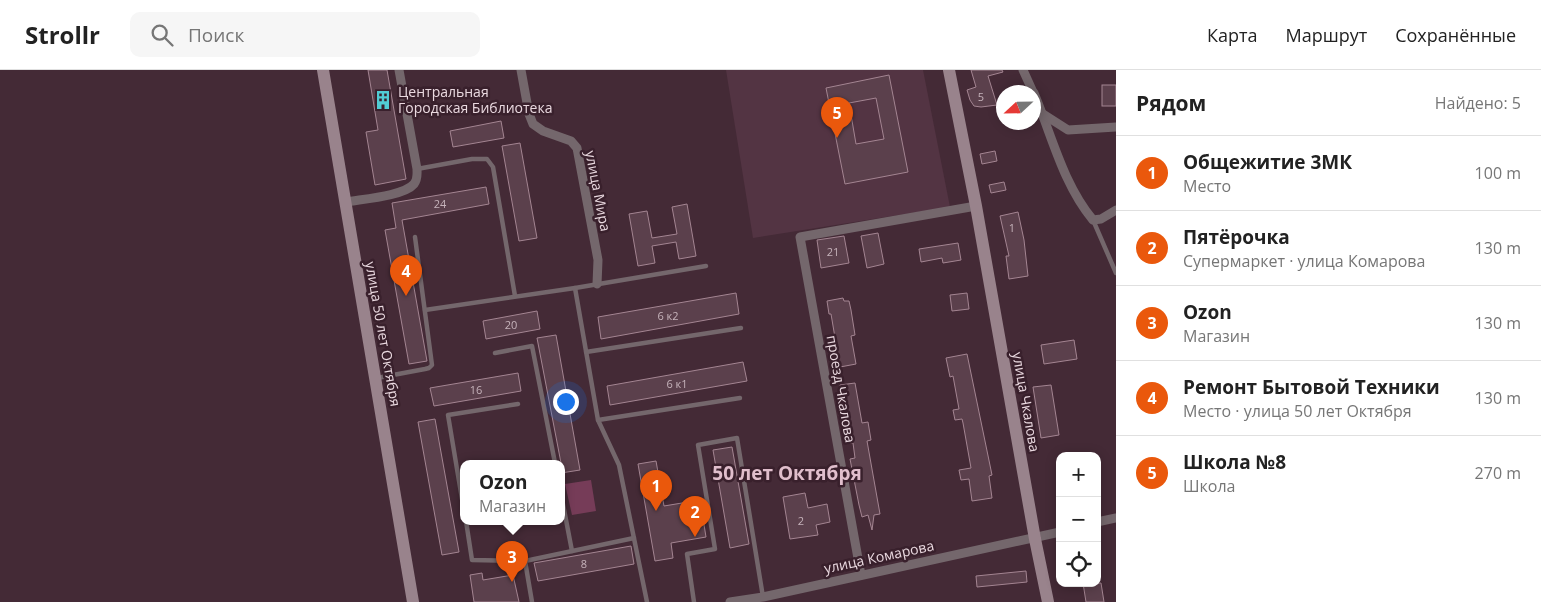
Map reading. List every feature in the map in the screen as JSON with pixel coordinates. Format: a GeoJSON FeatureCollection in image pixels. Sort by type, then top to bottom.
{"type":"FeatureCollection","features":[{"type":"Feature","properties":{"kind":"street","name":"улица 50 лет Октября"},"geometry":{"type":"LineString","coordinates":[[323,70],[413,602]]}},
{"type":"Feature","properties":{"kind":"street"},"geometry":{"type":"LineString","coordinates":[[346,202],[407,190],[415,183],[417,169],[399,70]]}},
{"type":"Feature","properties":{"kind":"street","name":"улица Мира"},"geometry":{"type":"LineString","coordinates":[[521,70],[532,124],[554,136],[571,141],[577,148],[598,260],[597,284]]}},
{"type":"Feature","properties":{"kind":"street","name":"улица Чкалова"},"geometry":{"type":"LineString","coordinates":[[948,70],[976,206],[1035,539],[1048,602]]}},
{"type":"Feature","properties":{"kind":"street"},"geometry":{"type":"LineString","coordinates":[[1023,70],[1030,85]]}},
{"type":"Feature","properties":{"kind":"street"},"geometry":{"type":"LineString","coordinates":[[1041,110],[1067,180],[1086,212],[1093,220],[1101,219],[1116,210]]}},
{"type":"Feature","properties":{"kind":"street"},"geometry":{"type":"LineString","coordinates":[[1043,114],[1068,130],[1116,128]]}},
{"type":"Feature","properties":{"kind":"street","name":"проезд Чкалова"},"geometry":{"type":"LineString","coordinates":[[861,575],[800,236],[976,206]]}},
{"type":"Feature","properties":{"kind":"street"},"geometry":{"type":"LineString","coordinates":[[1101,521],[1116,518]]}},
{"type":"Feature","properties":{"kind":"street","name":"улица Комарова"},"geometry":{"type":"LineString","coordinates":[[730,602],[1056,533]]}},
{"type":"Feature","properties":{"kind":"lane"},"geometry":{"type":"LineString","coordinates":[[417,169],[472,159],[487,159],[493,167],[515,296]]}},
{"type":"Feature","properties":{"kind":"lane"},"geometry":{"type":"LineString","coordinates":[[1093,220],[1116,272]]}},
{"type":"Feature","properties":{"kind":"lane"},"geometry":{"type":"LineString","coordinates":[[375,378],[429,368],[432,365],[415,237]]}},
{"type":"Feature","properties":{"kind":"lane"},"geometry":{"type":"LineString","coordinates":[[425,310],[706,266]]}},
{"type":"Feature","properties":{"kind":"lane"},"geometry":{"type":"LineString","coordinates":[[575,288],[598,420],[619,465],[647,602]]}},
{"type":"Feature","properties":{"kind":"lane"},"geometry":{"type":"LineString","coordinates":[[586,352],[741,328]]}},
{"type":"Feature","properties":{"kind":"lane"},"geometry":{"type":"LineString","coordinates":[[495,353],[532,346],[554,460]]}},
{"type":"Feature","properties":{"kind":"lane"},"geometry":{"type":"LineString","coordinates":[[598,420],[740,398]]}},
{"type":"Feature","properties":{"kind":"lane"},"geometry":{"type":"LineString","coordinates":[[460,487],[448,415],[518,404]]}},
{"type":"Feature","properties":{"kind":"lane"},"geometry":{"type":"LineString","coordinates":[[694,602],[687,554],[715,549],[698,445],[737,438],[763,596]]}},
{"type":"Feature","properties":{"kind":"lane"},"geometry":{"type":"LineString","coordinates":[[565,515],[572,551]]}},
{"type":"Feature","properties":{"kind":"lane"},"geometry":{"type":"LineString","coordinates":[[467,525],[472,560],[525,561],[634,538]]}},
{"type":"Feature","properties":{"kind":"lane"},"geometry":{"type":"LineString","coordinates":[[525,561],[532,602]]}},
{"type":"Feature","properties":{"kind":"shaded area"},"geometry":{"type":"Polygon","coordinates":[[[726,70],[923,70],[950,207],[753,238],[726,70]]]}},
{"type":"Feature","properties":{"kind":"shaded area"},"geometry":{"type":"Polygon","coordinates":[[[591,480],[596,511],[572,515],[565,484],[591,480]]]}},
{"type":"Feature","properties":{"kind":"building","name":"Центральная Городская Библиотека"},"geometry":{"type":"Polygon","coordinates":[[[368,70],[387,70],[406,179],[375,185],[366,132],[378,130],[368,70]]]}},
{"type":"Feature","properties":{"kind":"building"},"geometry":{"type":"Polygon","coordinates":[[[971,70],[1002,70],[1003,72],[988,76],[996,105],[974,106],[967,90],[976,87],[971,70]]]}},
{"type":"Feature","properties":{"kind":"building"},"geometry":{"type":"Polygon","coordinates":[[[889,75],[908,172],[845,184],[826,88],[889,75]],[[876,98],[849,103],[856,144],[884,139],[876,98]]]}},
{"type":"Feature","properties":{"kind":"building"},"geometry":{"type":"Polygon","coordinates":[[[1102,85],[1116,85],[1116,106],[1102,106],[1102,85]]]}},
{"type":"Feature","properties":{"kind":"building"},"geometry":{"type":"Polygon","coordinates":[[[501,121],[504,138],[453,147],[450,131],[501,121]]]}},
{"type":"Feature","properties":{"kind":"building"},"geometry":{"type":"Polygon","coordinates":[[[520,143],[537,238],[519,241],[502,146],[520,143]]]}},
{"type":"Feature","properties":{"kind":"building"},"geometry":{"type":"Polygon","coordinates":[[[995,151],[997,161],[982,164],[980,154],[995,151]]]}},
{"type":"Feature","properties":{"kind":"building"},"geometry":{"type":"Polygon","coordinates":[[[1004,182],[1006,190],[991,193],[989,185],[1004,182]]]}},
{"type":"Feature","properties":{"kind":"building"},"geometry":{"type":"Polygon","coordinates":[[[486,187],[489,204],[402,220],[427,361],[409,364],[385,230],[396,228],[392,203],[486,187]]]}},
{"type":"Feature","properties":{"kind":"building"},"geometry":{"type":"Polygon","coordinates":[[[687,204],[696,256],[679,259],[676,242],[652,246],[655,263],[638,266],[629,214],[647,211],[652,238],[677,234],[672,207],[687,204]]]}},
{"type":"Feature","properties":{"kind":"building"},"geometry":{"type":"Polygon","coordinates":[[[1018,212],[1024,240],[1028,276],[1009,279],[1006,256],[1009,256],[1000,216],[1018,212]]]}},
{"type":"Feature","properties":{"kind":"building"},"geometry":{"type":"Polygon","coordinates":[[[878,233],[884,264],[867,268],[861,236],[878,233]]]}},
{"type":"Feature","properties":{"kind":"building"},"geometry":{"type":"Polygon","coordinates":[[[844,236],[849,263],[821,268],[817,240],[844,236]]]}},
{"type":"Feature","properties":{"kind":"building"},"geometry":{"type":"Polygon","coordinates":[[[958,243],[961,260],[943,263],[942,258],[921,262],[919,249],[958,243]]]}},
{"type":"Feature","properties":{"kind":"building"},"geometry":{"type":"Polygon","coordinates":[[[736,293],[739,314],[601,339],[598,317],[736,293]]]}},
{"type":"Feature","properties":{"kind":"building"},"geometry":{"type":"Polygon","coordinates":[[[967,293],[969,309],[952,311],[950,295],[967,293]]]}},
{"type":"Feature","properties":{"kind":"building"},"geometry":{"type":"Polygon","coordinates":[[[843,298],[844,301],[849,301],[851,310],[855,335],[851,336],[856,364],[840,367],[827,301],[843,298]]]}},
{"type":"Feature","properties":{"kind":"building"},"geometry":{"type":"Polygon","coordinates":[[[537,311],[540,329],[486,339],[483,321],[537,311]]]}},
{"type":"Feature","properties":{"kind":"building"},"geometry":{"type":"Polygon","coordinates":[[[556,335],[580,470],[565,472],[565,460],[560,460],[537,338],[556,335]]]}},
{"type":"Feature","properties":{"kind":"building"},"geometry":{"type":"Polygon","coordinates":[[[1074,340],[1077,359],[1044,364],[1041,345],[1074,340]]]}},
{"type":"Feature","properties":{"kind":"building"},"geometry":{"type":"Polygon","coordinates":[[[967,354],[992,475],[989,476],[992,498],[972,501],[969,479],[961,480],[959,470],[971,468],[962,419],[955,420],[953,410],[959,409],[953,376],[950,377],[946,358],[967,354]]]}},
{"type":"Feature","properties":{"kind":"building"},"geometry":{"type":"Polygon","coordinates":[[[743,362],[747,381],[610,405],[607,386],[743,362]]]}},
{"type":"Feature","properties":{"kind":"building"},"geometry":{"type":"Polygon","coordinates":[[[518,373],[521,391],[434,406],[430,388],[518,373]]]}},
{"type":"Feature","properties":{"kind":"building"},"geometry":{"type":"Polygon","coordinates":[[[855,383],[862,423],[868,422],[871,440],[867,441],[880,514],[874,515],[872,530],[868,515],[862,517],[859,505],[850,459],[855,458],[853,443],[850,443],[840,385],[855,383]]]}},
{"type":"Feature","properties":{"kind":"building"},"geometry":{"type":"Polygon","coordinates":[[[1051,385],[1059,435],[1041,438],[1033,387],[1051,385]]]}},
{"type":"Feature","properties":{"kind":"building"},"geometry":{"type":"Polygon","coordinates":[[[435,419],[459,552],[442,555],[418,422],[435,419]]]}},
{"type":"Feature","properties":{"kind":"building"},"geometry":{"type":"Polygon","coordinates":[[[732,447],[749,544],[730,548],[713,450],[732,447]]]}},
{"type":"Feature","properties":{"kind":"building"},"geometry":{"type":"Polygon","coordinates":[[[656,461],[664,506],[700,500],[706,537],[671,543],[673,558],[655,561],[638,464],[656,461]]]}},
{"type":"Feature","properties":{"kind":"building"},"geometry":{"type":"Polygon","coordinates":[[[805,493],[808,508],[827,504],[830,522],[816,525],[818,535],[790,539],[783,497],[805,493]]]}},
{"type":"Feature","properties":{"kind":"building"},"geometry":{"type":"Polygon","coordinates":[[[631,546],[634,564],[538,581],[534,563],[631,546]]]}},
{"type":"Feature","properties":{"kind":"building"},"geometry":{"type":"Polygon","coordinates":[[[1026,571],[1027,582],[977,587],[976,576],[1026,571]]]}},
{"type":"Feature","properties":{"kind":"building"},"geometry":{"type":"Polygon","coordinates":[[[482,573],[483,580],[513,575],[519,602],[474,602],[470,575],[482,573]]]}},
{"type":"Feature","properties":{"kind":"building"},"geometry":{"type":"Polygon","coordinates":[[[1101,583],[1104,602],[1086,602],[1084,587],[1101,587],[1101,583]]]}},
{"type":"Feature","properties":{"kind":"place","name":"Центральная Городская Библиотека"},"geometry":{"type":"Point","coordinates":[383,100]}},
{"type":"Feature","properties":{"kind":"place","name":"Школа №8"},"geometry":{"type":"Point","coordinates":[837,138]}},
{"type":"Feature","properties":{"kind":"place","name":"Ремонт Бытовой Техники"},"geometry":{"type":"Point","coordinates":[406,296]}},
{"type":"Feature","properties":{"kind":"place","name":"Общежитие 3МК"},"geometry":{"type":"Point","coordinates":[656,511]}},
{"type":"Feature","properties":{"kind":"place","name":"Пятёрочка"},"geometry":{"type":"Point","coordinates":[695,537]}},
{"type":"Feature","properties":{"kind":"place","name":"Ozon"},"geometry":{"type":"Point","coordinates":[512,582]}},
{"type":"Feature","properties":{"kind":"district","name":"50 лет Октября"},"geometry":{"type":"Point","coordinates":[787,473]}}]}
